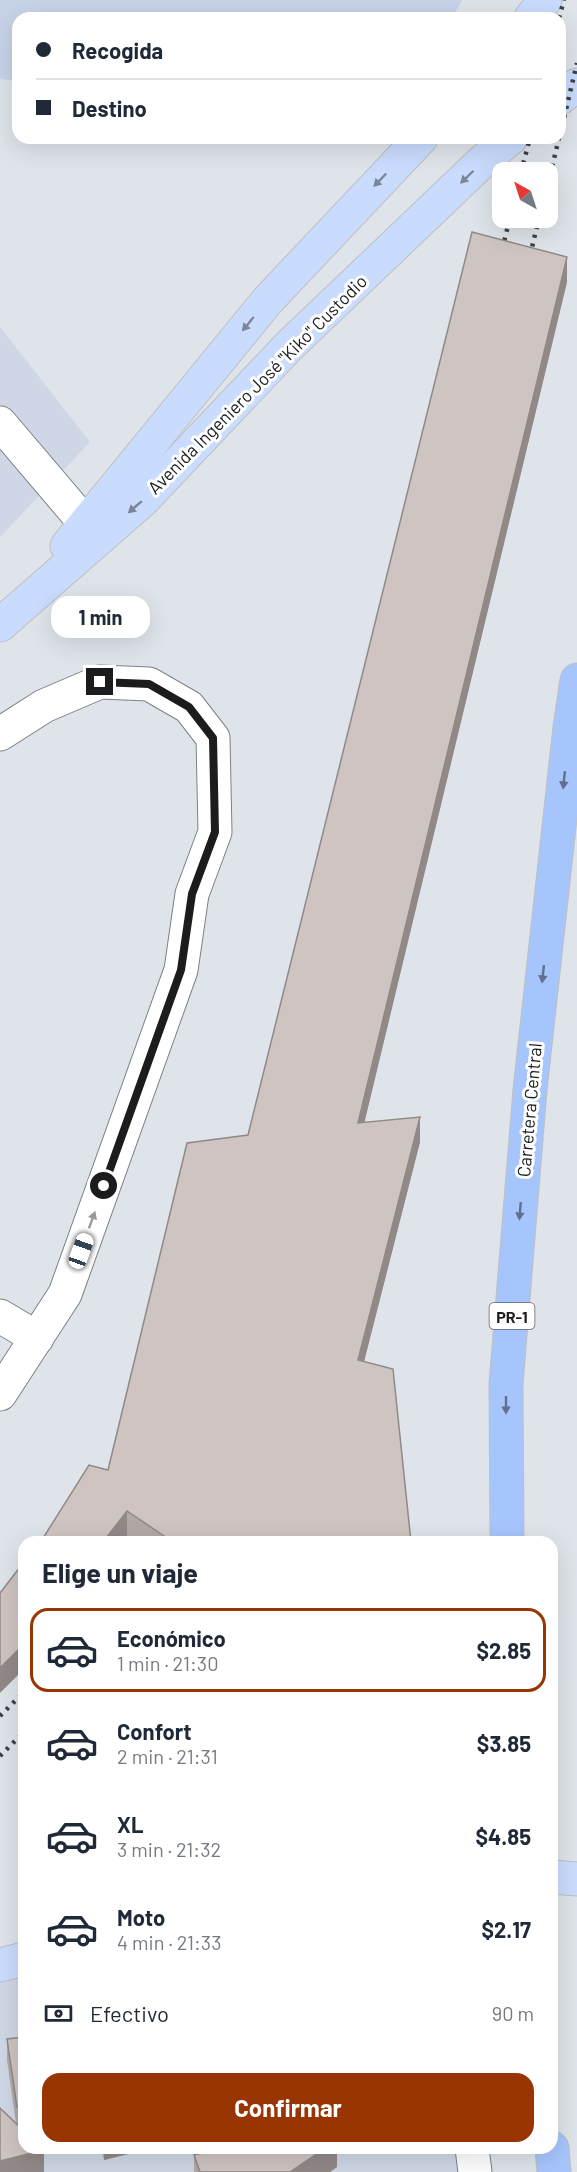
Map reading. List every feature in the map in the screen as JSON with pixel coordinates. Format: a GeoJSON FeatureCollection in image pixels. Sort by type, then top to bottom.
{"type":"FeatureCollection","features":[{"type":"Feature","properties":{"kind":"highway","name":"Carretera Central"},"geometry":{"type":"LineString","coordinates":[[507,1536],[507,1372],[530,1090],[577,680]]}},
{"type":"Feature","properties":{"kind":"highway"},"geometry":{"type":"LineString","coordinates":[[552,2154],[554,2172]]}},
{"type":"Feature","properties":{"kind":"main road"},"geometry":{"type":"LineString","coordinates":[[536,12],[545,0]]}},
{"type":"Feature","properties":{"kind":"main road"},"geometry":{"type":"LineString","coordinates":[[2,623],[268,300],[415,144]]}},
{"type":"Feature","properties":{"kind":"main road","name":"Avenida Ingeniero José \"Kiko\" Custodio"},"geometry":{"type":"LineString","coordinates":[[2,623],[143,500],[289,346],[484,160],[504,144]]}},
{"type":"Feature","properties":{"kind":"main road"},"geometry":{"type":"LineString","coordinates":[[558,1877],[577,1879]]}},
{"type":"Feature","properties":{"kind":"main road"},"geometry":{"type":"LineString","coordinates":[[0,1965],[18,1960]]}},
{"type":"Feature","properties":{"kind":"street"},"geometry":{"type":"LineString","coordinates":[[0,423],[85,523]]}},
{"type":"Feature","properties":{"kind":"street"},"geometry":{"type":"LineString","coordinates":[[0,734],[44,706],[100,682],[149,684],[189,707],[213,738],[215,832],[192,894],[181,970],[65,1294],[0,1394]]}},
{"type":"Feature","properties":{"kind":"street"},"geometry":{"type":"LineString","coordinates":[[0,755],[44,706]]}},
{"type":"Feature","properties":{"kind":"street"},"geometry":{"type":"LineString","coordinates":[[0,1316],[37,1338]]}},
{"type":"Feature","properties":{"kind":"street"},"geometry":{"type":"LineString","coordinates":[[473,2154],[475,2172]]}},
{"type":"Feature","properties":{"kind":"shaded area"},"geometry":{"type":"Polygon","coordinates":[[[0,0],[462,0],[455,12],[12,12],[12,80],[0,79],[0,0]]]}},
{"type":"Feature","properties":{"kind":"shaded area"},"geometry":{"type":"Polygon","coordinates":[[[0,327],[90,442],[0,537],[0,327]]]}},
{"type":"Feature","properties":{"kind":"shaded area"},"geometry":{"type":"Polygon","coordinates":[[[18,1960],[18,2154],[473,2154],[475,2172],[0,2172],[0,1965],[18,1960]]]}},
{"type":"Feature","properties":{"kind":"building"},"geometry":{"type":"Polygon","coordinates":[[[472,232],[567,257],[358,1123],[420,1117],[358,1360],[393,1369],[410,1536],[164,1536],[127,1511],[108,1536],[44,1536],[89,1465],[108,1470],[187,1143],[248,1135],[472,232]]]}},
{"type":"Feature","properties":{"kind":"building"},"geometry":{"type":"Polygon","coordinates":[[[18,1570],[18,1650],[0,1668],[0,1593],[18,1570]]]}},
{"type":"Feature","properties":{"kind":"building"},"geometry":{"type":"Polygon","coordinates":[[[18,2038],[18,2107],[17,2107],[7,2039],[18,2038]]]}},
{"type":"Feature","properties":{"kind":"building"},"geometry":{"type":"Polygon","coordinates":[[[0,2108],[18,2125],[18,2154],[28,2154],[0,2161],[0,2108]]]}},
{"type":"Feature","properties":{"kind":"building"},"geometry":{"type":"Polygon","coordinates":[[[316,2154],[290,2172],[200,2172],[194,2155],[316,2154]]]}},
{"type":"Feature","properties":{"kind":"railway"},"geometry":{"type":"LineString","coordinates":[[561,12],[564,0]]}},
{"type":"Feature","properties":{"kind":"railway"},"geometry":{"type":"LineString","coordinates":[[566,110],[577,63]]}},
{"type":"Feature","properties":{"kind":"railway"},"geometry":{"type":"LineString","coordinates":[[524,162],[528,144]]}},
{"type":"Feature","properties":{"kind":"railway"},"geometry":{"type":"LineString","coordinates":[[553,162],[558,144]]}},
{"type":"Feature","properties":{"kind":"railway"},"geometry":{"type":"LineString","coordinates":[[500,258],[508,228]]}},
{"type":"Feature","properties":{"kind":"railway"},"geometry":{"type":"LineString","coordinates":[[528,264],[537,228]]}},
{"type":"Feature","properties":{"kind":"railway"},"geometry":{"type":"LineString","coordinates":[[0,1716],[18,1698]]}},
{"type":"Feature","properties":{"kind":"railway"},"geometry":{"type":"LineString","coordinates":[[0,1756],[18,1738]]}},
{"type":"Feature","properties":{"kind":"route"},"geometry":{"type":"LineString","coordinates":[[100,682],[149,684],[189,707],[213,738],[215,832],[192,894],[181,970],[104,1186]]}}]}
